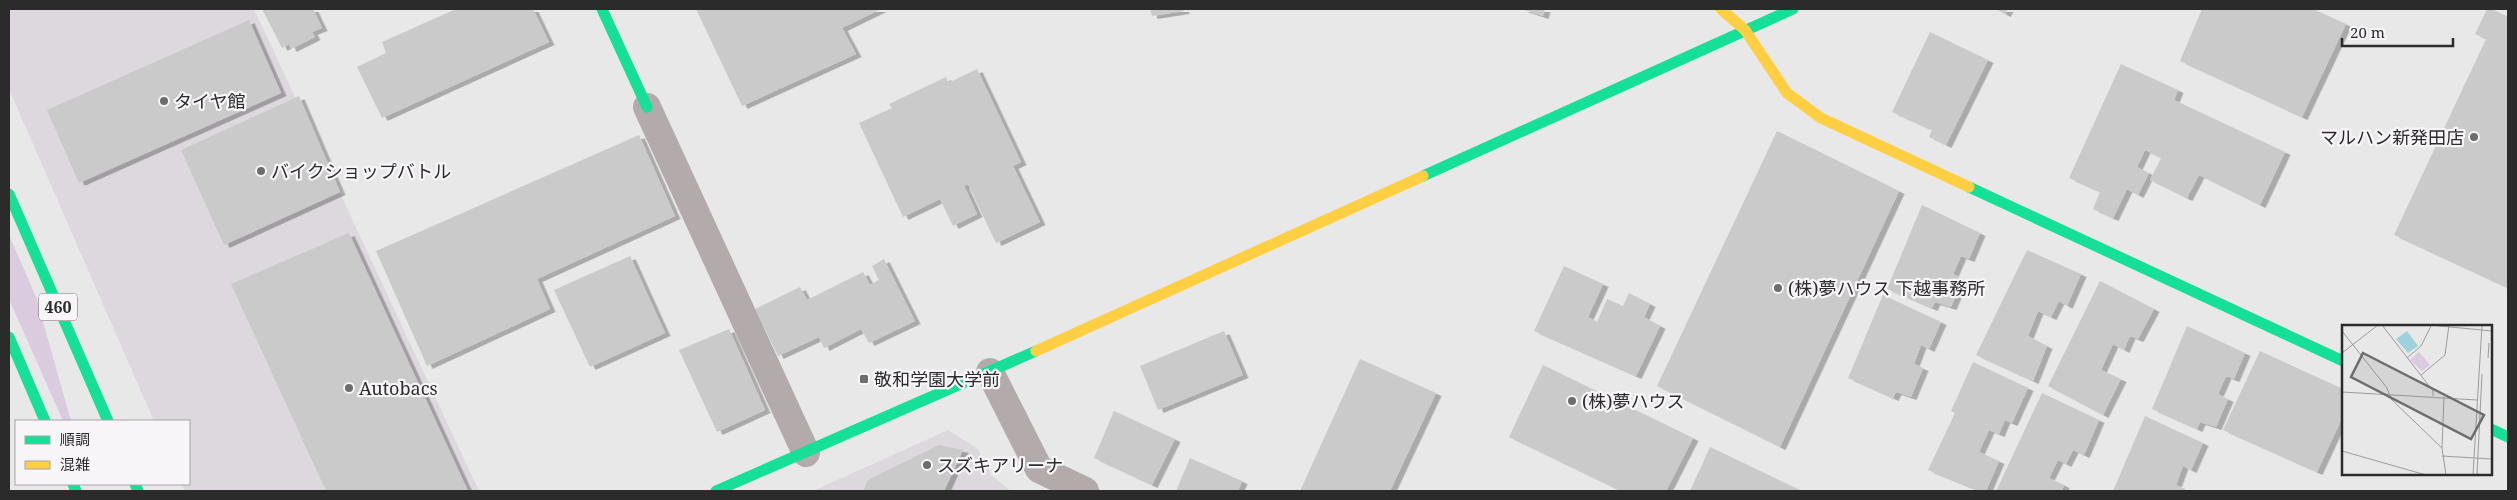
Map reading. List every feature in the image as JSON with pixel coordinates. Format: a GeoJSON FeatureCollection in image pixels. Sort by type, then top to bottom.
{"type":"FeatureCollection","features":[{"type":"Feature","properties":{"kind":"main road"},"geometry":{"type":"LineString","coordinates":[[602,9],[647,107]]}},
{"type":"Feature","properties":{"kind":"main road"},"geometry":{"type":"LineString","coordinates":[[1721,9],[1746,30],[1787,93],[1821,118],[2342,360]]}},
{"type":"Feature","properties":{"kind":"main road"},"geometry":{"type":"LineString","coordinates":[[716,491],[990,372],[1792,9]]}},
{"type":"Feature","properties":{"kind":"main road","name":"460"},"geometry":{"type":"LineString","coordinates":[[9,194],[108,420]]}},
{"type":"Feature","properties":{"kind":"main road"},"geometry":{"type":"LineString","coordinates":[[9,337],[45,420]]}},
{"type":"Feature","properties":{"kind":"main road"},"geometry":{"type":"LineString","coordinates":[[2492,429],[2508,437]]}},
{"type":"Feature","properties":{"kind":"street"},"geometry":{"type":"LineString","coordinates":[[647,107],[806,453]]}},
{"type":"Feature","properties":{"kind":"street"},"geometry":{"type":"LineString","coordinates":[[990,372],[1039,469],[1085,491]]}},
{"type":"Feature","properties":{"kind":"shaded area"},"geometry":{"type":"Polygon","coordinates":[[[9,9],[254,9],[479,491],[185,491],[182,485],[190,485],[190,420],[154,420],[9,89],[9,9]]]}},
{"type":"Feature","properties":{"kind":"shaded area"},"geometry":{"type":"Polygon","coordinates":[[[9,235],[36,297],[71,420],[63,420],[9,299],[9,235]]]}},
{"type":"Feature","properties":{"kind":"shaded area"},"geometry":{"type":"Polygon","coordinates":[[[948,430],[978,449],[991,475],[1011,491],[813,491],[948,430]]]}},
{"type":"Feature","properties":{"kind":"building"},"geometry":{"type":"Polygon","coordinates":[[[262,9],[313,9],[322,28],[312,32],[315,37],[291,49],[289,44],[282,48],[262,9]]]}},
{"type":"Feature","properties":{"kind":"building"},"geometry":{"type":"Polygon","coordinates":[[[456,9],[533,9],[549,42],[382,118],[357,67],[386,53],[382,42],[456,9]]]}},
{"type":"Feature","properties":{"kind":"building"},"geometry":{"type":"Polygon","coordinates":[[[696,9],[881,9],[842,28],[856,54],[742,106],[696,9]]]}},
{"type":"Feature","properties":{"kind":"building"},"geometry":{"type":"Polygon","coordinates":[[[1150,9],[1184,9],[1184,11],[1152,16],[1150,9]]]}},
{"type":"Feature","properties":{"kind":"building"},"geometry":{"type":"Polygon","coordinates":[[[1522,9],[1545,9],[1543,16],[1522,9]]]}},
{"type":"Feature","properties":{"kind":"building"},"geometry":{"type":"Polygon","coordinates":[[[1996,9],[2008,9],[2005,14],[1996,9]]]}},
{"type":"Feature","properties":{"kind":"building"},"geometry":{"type":"Polygon","coordinates":[[[2202,9],[2313,9],[2346,24],[2302,117],[2180,61],[2202,9]]]}},
{"type":"Feature","properties":{"kind":"building","name":"マルハン新発田店"},"geometry":{"type":"Polygon","coordinates":[[[2487,9],[2492,9],[2508,17],[2508,288],[2394,235],[2486,39],[2475,34],[2487,9]]]}},
{"type":"Feature","properties":{"kind":"building","name":"タイヤ館"},"geometry":{"type":"Polygon","coordinates":[[[249,20],[281,93],[79,183],[47,110],[249,20]]]}},
{"type":"Feature","properties":{"kind":"building"},"geometry":{"type":"Polygon","coordinates":[[[1930,32],[1988,60],[1946,145],[1929,137],[1932,130],[1892,112],[1930,32]]]}},
{"type":"Feature","properties":{"kind":"building"},"geometry":{"type":"Polygon","coordinates":[[[2121,64],[2178,90],[2174,100],[2285,152],[2260,205],[2199,175],[2187,198],[2150,180],[2161,158],[2145,150],[2137,167],[2149,173],[2138,195],[2127,189],[2113,218],[2093,209],[2100,192],[2069,178],[2121,64]]]}},
{"type":"Feature","properties":{"kind":"building"},"geometry":{"type":"Polygon","coordinates":[[[977,69],[1021,162],[1013,166],[1040,222],[996,243],[968,184],[964,186],[977,214],[953,226],[940,199],[903,217],[859,123],[892,108],[889,104],[946,77],[948,83],[977,69]]]}},
{"type":"Feature","properties":{"kind":"building","name":"バイクショップバトル"},"geometry":{"type":"Polygon","coordinates":[[[299,96],[340,192],[224,245],[181,150],[299,96]]]}},
{"type":"Feature","properties":{"kind":"building","name":"(株)夢ハウス 下越事務所"},"geometry":{"type":"Polygon","coordinates":[[[1777,131],[1899,191],[1780,447],[1657,386],[1777,131]]]}},
{"type":"Feature","properties":{"kind":"building"},"geometry":{"type":"Polygon","coordinates":[[[639,135],[675,216],[537,279],[550,309],[427,366],[376,251],[639,135]]]}},
{"type":"Feature","properties":{"kind":"building"},"geometry":{"type":"Polygon","coordinates":[[[1922,205],[1980,233],[1969,259],[1961,256],[1953,274],[1963,279],[1951,307],[1935,302],[1932,308],[1887,289],[1922,205]]]}},
{"type":"Feature","properties":{"kind":"building","name":"Autobacs"},"geometry":{"type":"Polygon","coordinates":[[[349,233],[468,491],[326,491],[231,284],[349,233]]]}},
{"type":"Feature","properties":{"kind":"building"},"geometry":{"type":"Polygon","coordinates":[[[2027,250],[2081,274],[2067,306],[2059,301],[2051,317],[2038,311],[2028,336],[2047,346],[2033,381],[1976,355],[2027,250]]]}},
{"type":"Feature","properties":{"kind":"building"},"geometry":{"type":"Polygon","coordinates":[[[630,256],[665,333],[590,367],[554,290],[630,256]]]}},
{"type":"Feature","properties":{"kind":"building"},"geometry":{"type":"Polygon","coordinates":[[[884,259],[915,321],[869,343],[861,329],[824,348],[819,337],[778,356],[755,309],[800,287],[807,300],[863,272],[870,285],[879,280],[872,266],[884,259]]]}},
{"type":"Feature","properties":{"kind":"building"},"geometry":{"type":"Polygon","coordinates":[[[1564,266],[1603,284],[1588,317],[1597,322],[1607,299],[1623,306],[1629,293],[1650,304],[1644,317],[1660,326],[1636,376],[1534,331],[1564,266]]]}},
{"type":"Feature","properties":{"kind":"building"},"geometry":{"type":"Polygon","coordinates":[[[2100,281],[2154,309],[2138,339],[2130,336],[2124,350],[2113,344],[2101,370],[2121,379],[2103,415],[2048,386],[2100,281]]]}},
{"type":"Feature","properties":{"kind":"building"},"geometry":{"type":"Polygon","coordinates":[[[1883,295],[1941,322],[1929,349],[1921,345],[1914,364],[1923,368],[1911,397],[1896,392],[1893,398],[1848,378],[1883,295]]]}},
{"type":"Feature","properties":{"kind":"building"},"geometry":{"type":"Polygon","coordinates":[[[2187,326],[2245,353],[2234,379],[2226,376],[2218,394],[2228,399],[2216,427],[2200,422],[2197,429],[2152,409],[2187,326]]]}},
{"type":"Feature","properties":{"kind":"building"},"geometry":{"type":"Polygon","coordinates":[[[729,329],[765,410],[717,432],[679,350],[729,329]]]}},
{"type":"Feature","properties":{"kind":"building"},"geometry":{"type":"Polygon","coordinates":[[[1224,331],[1243,375],[1158,410],[1140,366],[1224,331]]]}},
{"type":"Feature","properties":{"kind":"building"},"geometry":{"type":"Polygon","coordinates":[[[2260,351],[2342,389],[2342,418],[2317,472],[2223,430],[2260,351]]]}},
{"type":"Feature","properties":{"kind":"building"},"geometry":{"type":"Polygon","coordinates":[[[1360,359],[1436,393],[1390,491],[1300,491],[1360,359]]]}},
{"type":"Feature","properties":{"kind":"building"},"geometry":{"type":"Polygon","coordinates":[[[1973,362],[2028,388],[2012,423],[2005,420],[1999,434],[1989,430],[1979,452],[1999,461],[1986,491],[1980,491],[1928,470],[1955,413],[1951,411],[1973,362]]]}},
{"type":"Feature","properties":{"kind":"building","name":"(株)夢ハウス"},"geometry":{"type":"Polygon","coordinates":[[[1543,365],[1693,438],[1666,491],[1621,491],[1509,437],[1543,365]]]}},
{"type":"Feature","properties":{"kind":"building"},"geometry":{"type":"Polygon","coordinates":[[[2042,393],[2099,420],[2084,455],[2073,450],[2066,464],[2058,460],[2049,478],[2064,485],[2062,491],[1996,491],[2042,393]]]}},
{"type":"Feature","properties":{"kind":"building"},"geometry":{"type":"Polygon","coordinates":[[[1114,411],[1175,439],[1152,485],[1094,458],[1114,411]]]}},
{"type":"Feature","properties":{"kind":"building"},"geometry":{"type":"Polygon","coordinates":[[[2145,416],[2203,443],[2191,470],[2183,466],[2176,485],[2185,489],[2185,491],[2113,491],[2145,416]]]}},
{"type":"Feature","properties":{"kind":"building","name":"スズキアリーナ"},"geometry":{"type":"Polygon","coordinates":[[[939,445],[963,450],[944,491],[863,491],[868,480],[939,445]]]}},
{"type":"Feature","properties":{"kind":"building"},"geometry":{"type":"Polygon","coordinates":[[[1710,447],[1802,491],[1690,491],[1710,447]]]}},
{"type":"Feature","properties":{"kind":"building"},"geometry":{"type":"Polygon","coordinates":[[[1190,458],[1242,481],[1238,491],[1176,491],[1190,458]]]}},
{"type":"Feature","properties":{"kind":"traffic: fast"},"geometry":{"type":"LineString","coordinates":[[602,9],[647,107]]}},
{"type":"Feature","properties":{"kind":"traffic: fast"},"geometry":{"type":"LineString","coordinates":[[1423,176],[1793,9]]}},
{"type":"Feature","properties":{"kind":"traffic: fast"},"geometry":{"type":"LineString","coordinates":[[1969,187],[2342,361]]}},
{"type":"Feature","properties":{"kind":"traffic: fast"},"geometry":{"type":"LineString","coordinates":[[9,194],[108,420]]}},
{"type":"Feature","properties":{"kind":"traffic: fast"},"geometry":{"type":"LineString","coordinates":[[9,337],[45,420]]}},
{"type":"Feature","properties":{"kind":"traffic: fast"},"geometry":{"type":"LineString","coordinates":[[716,491],[1036,351]]}},
{"type":"Feature","properties":{"kind":"traffic: fast"},"geometry":{"type":"LineString","coordinates":[[2492,429],[2508,437]]}},
{"type":"Feature","properties":{"kind":"traffic: fast"},"geometry":{"type":"LineString","coordinates":[[73,485],[76,491]]}},
{"type":"Feature","properties":{"kind":"traffic: fast"},"geometry":{"type":"LineString","coordinates":[[135,485],[138,491]]}},
{"type":"Feature","properties":{"kind":"traffic: slow"},"geometry":{"type":"LineString","coordinates":[[1721,9],[1745,30],[1787,93],[1821,118],[1969,187]]}},
{"type":"Feature","properties":{"kind":"traffic: slow"},"geometry":{"type":"LineString","coordinates":[[1036,351],[1423,176]]}},
{"type":"Feature","properties":{"kind":"place","name":"タイヤ館"},"geometry":{"type":"Point","coordinates":[164,101]}},
{"type":"Feature","properties":{"kind":"place","name":"マルハン新発田店"},"geometry":{"type":"Point","coordinates":[2474,137]}},
{"type":"Feature","properties":{"kind":"place","name":"バイクショップバトル"},"geometry":{"type":"Point","coordinates":[261,171]}},
{"type":"Feature","properties":{"kind":"place","name":"(株)夢ハウス 下越事務所"},"geometry":{"type":"Point","coordinates":[1778,288]}},
{"type":"Feature","properties":{"kind":"place","name":"敬和学園大学前"},"geometry":{"type":"Point","coordinates":[864,379]}},
{"type":"Feature","properties":{"kind":"place","name":"Autobacs"},"geometry":{"type":"Point","coordinates":[349,388]}},
{"type":"Feature","properties":{"kind":"place","name":"(株)夢ハウス"},"geometry":{"type":"Point","coordinates":[1572,401]}},
{"type":"Feature","properties":{"kind":"place","name":"スズキアリーナ"},"geometry":{"type":"Point","coordinates":[927,465]}}]}
